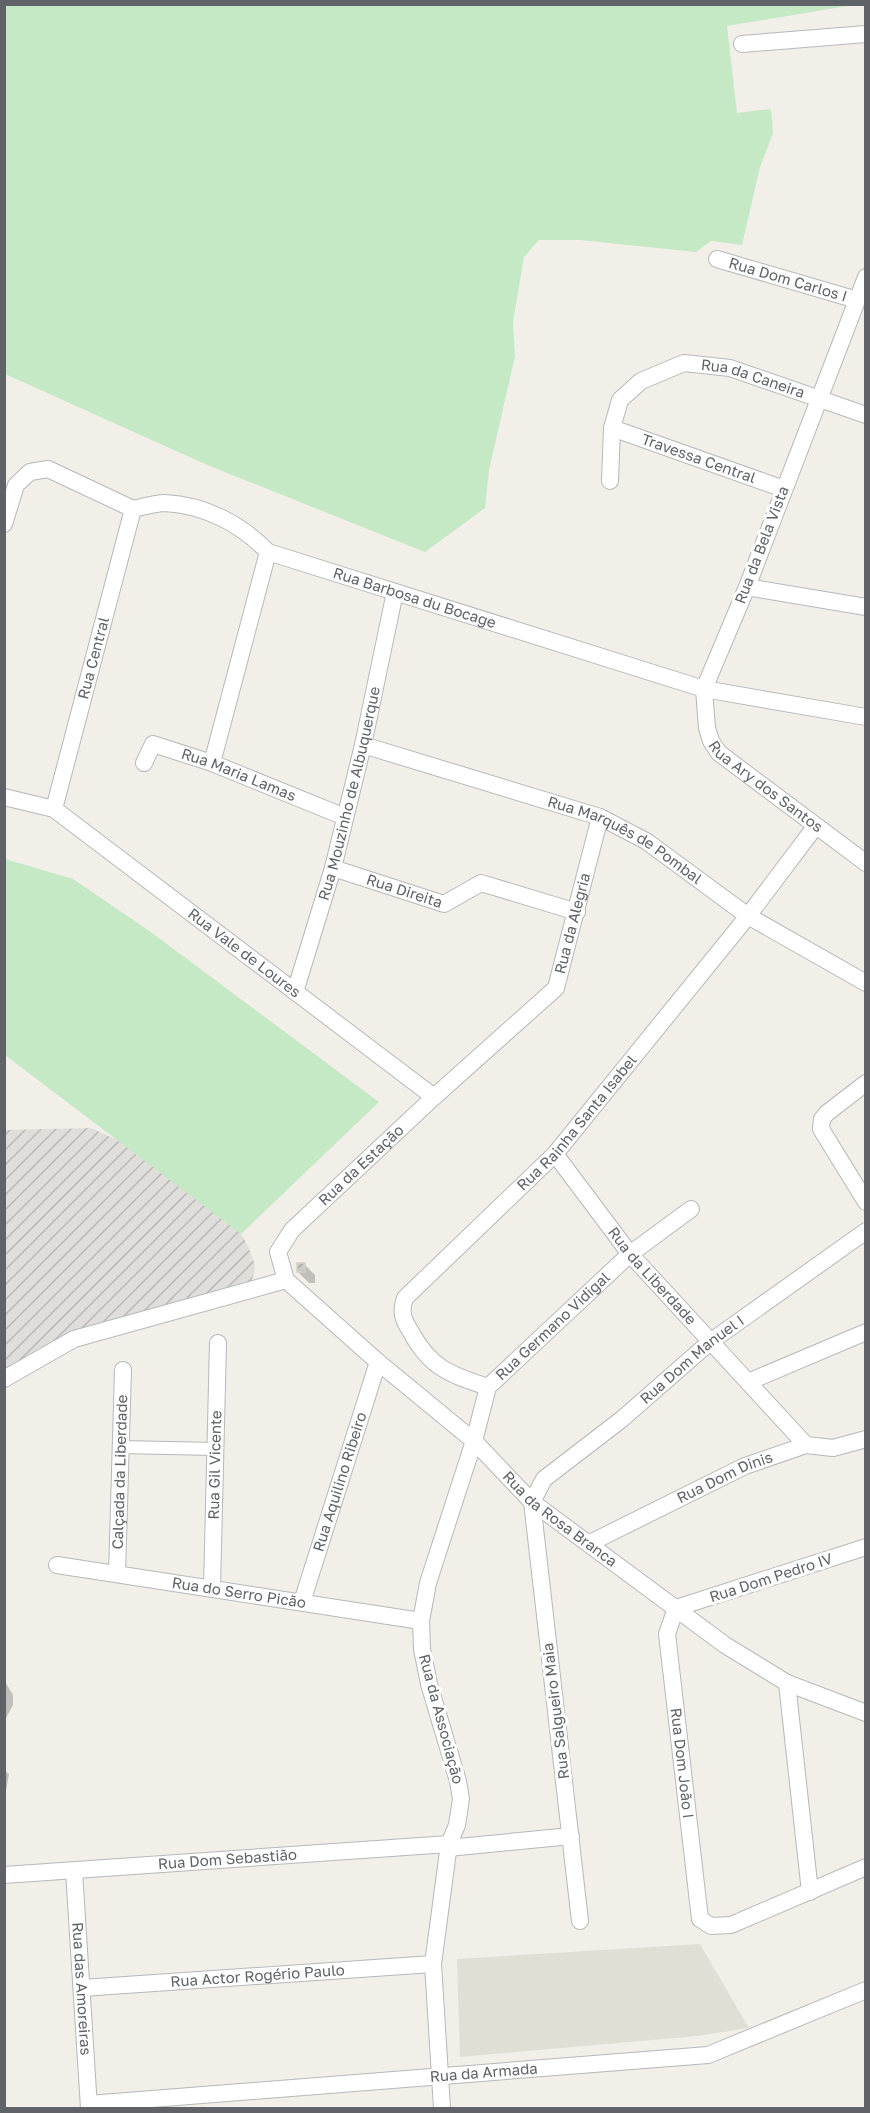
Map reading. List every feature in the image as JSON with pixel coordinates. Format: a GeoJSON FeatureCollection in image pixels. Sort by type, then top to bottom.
{"type":"FeatureCollection","features":[{"type":"Feature","properties":{"kind":"street"},"geometry":{"type":"LineString","coordinates":[[742,44],[866,34]]}},
{"type":"Feature","properties":{"kind":"street","name":"Rua Dom Carlos I"},"geometry":{"type":"LineString","coordinates":[[717,259],[857,300]]}},
{"type":"Feature","properties":{"kind":"street","name":"Rua da Bela Vista"},"geometry":{"type":"LineString","coordinates":[[704,689],[747,586],[866,277]]}},
{"type":"Feature","properties":{"kind":"street","name":"Rua da Caneira"},"geometry":{"type":"LineString","coordinates":[[610,481],[612,428],[620,400],[641,381],[684,363],[730,368],[866,415]]}},
{"type":"Feature","properties":{"kind":"street","name":"Travessa Central"},"geometry":{"type":"LineString","coordinates":[[612,428],[784,489]]}},
{"type":"Feature","properties":{"kind":"street"},"geometry":{"type":"LineString","coordinates":[[4,525],[16,485],[30,472],[48,469],[133,508]]}},
{"type":"Feature","properties":{"kind":"street","name":"Rua Barbosa du Bocage"},"geometry":{"type":"LineString","coordinates":[[133,508],[164,503],[213,513],[250,534],[268,552],[704,689],[866,717]]}},
{"type":"Feature","properties":{"kind":"street","name":"Rua Central"},"geometry":{"type":"LineString","coordinates":[[54,809],[133,508]]}},
{"type":"Feature","properties":{"kind":"street"},"geometry":{"type":"LineString","coordinates":[[212,763],[268,552]]}},
{"type":"Feature","properties":{"kind":"street"},"geometry":{"type":"LineString","coordinates":[[747,586],[866,607]]}},
{"type":"Feature","properties":{"kind":"street","name":"Rua Mouzinho de Albuquerque"},"geometry":{"type":"LineString","coordinates":[[295,992],[333,868],[363,745],[395,592]]}},
{"type":"Feature","properties":{"kind":"street","name":"Rua Ary dos Santos"},"geometry":{"type":"LineString","coordinates":[[704,689],[707,728],[711,741],[719,753],[866,863]]}},
{"type":"Feature","properties":{"kind":"street","name":"Rua Maria Lamas"},"geometry":{"type":"LineString","coordinates":[[144,763],[153,744],[212,763],[345,817]]}},
{"type":"Feature","properties":{"kind":"street","name":"Rua Marquês de Pombal"},"geometry":{"type":"LineString","coordinates":[[363,745],[600,817],[646,841],[748,916],[866,983]]}},
{"type":"Feature","properties":{"kind":"street"},"geometry":{"type":"LineString","coordinates":[[4,797],[54,809]]}},
{"type":"Feature","properties":{"kind":"street","name":"Rua Vale de Loures"},"geometry":{"type":"LineString","coordinates":[[54,809],[434,1097]]}},
{"type":"Feature","properties":{"kind":"street","name":"Rua da Alegria"},"geometry":{"type":"LineString","coordinates":[[471,1064],[556,988],[600,817]]}},
{"type":"Feature","properties":{"kind":"street","name":"Rua Rainha Santa Isabel"},"geometry":{"type":"LineString","coordinates":[[488,1387],[460,1378],[428,1360],[403,1319],[401,1308],[405,1298],[555,1154],[748,916],[815,827]]}},
{"type":"Feature","properties":{"kind":"street","name":"Rua Direita"},"geometry":{"type":"LineString","coordinates":[[333,868],[444,904],[481,883],[577,912]]}},
{"type":"Feature","properties":{"kind":"street","name":"Rua da Estação"},"geometry":{"type":"LineString","coordinates":[[286,1280],[278,1252],[291,1230],[471,1064]]}},
{"type":"Feature","properties":{"kind":"street"},"geometry":{"type":"LineString","coordinates":[[866,1083],[827,1113],[822,1119],[821,1129],[866,1202]]}},
{"type":"Feature","properties":{"kind":"street","name":"Rua da Liberdade"},"geometry":{"type":"LineString","coordinates":[[555,1154],[630,1254],[806,1445]]}},
{"type":"Feature","properties":{"kind":"street","name":"Rua Germano Vidigal"},"geometry":{"type":"LineString","coordinates":[[474,1441],[488,1387],[630,1254],[692,1209]]}},
{"type":"Feature","properties":{"kind":"street","name":"Rua Dom Manuel I"},"geometry":{"type":"LineString","coordinates":[[532,1502],[544,1479],[622,1419],[710,1342],[866,1231]]}},
{"type":"Feature","properties":{"kind":"street"},"geometry":{"type":"LineString","coordinates":[[4,1379],[74,1339],[286,1280]]}},
{"type":"Feature","properties":{"kind":"street","name":"Rua da Rosa Branca"},"geometry":{"type":"LineString","coordinates":[[286,1280],[378,1362],[474,1441],[532,1502],[725,1645],[787,1683],[866,1713]]}},
{"type":"Feature","properties":{"kind":"street"},"geometry":{"type":"LineString","coordinates":[[748,1382],[866,1332]]}},
{"type":"Feature","properties":{"kind":"street","name":"Rua Gil Vicente"},"geometry":{"type":"LineString","coordinates":[[212,1588],[218,1343]]}},
{"type":"Feature","properties":{"kind":"street","name":"Rua Aquilino Ribeiro"},"geometry":{"type":"LineString","coordinates":[[302,1602],[378,1362]]}},
{"type":"Feature","properties":{"kind":"street","name":"Calçada da Liberdade"},"geometry":{"type":"LineString","coordinates":[[117,1574],[123,1370]]}},
{"type":"Feature","properties":{"kind":"street","name":"Rua Dom Dinis"},"geometry":{"type":"LineString","coordinates":[[590,1543],[746,1466],[806,1445],[833,1448],[866,1438]]}},
{"type":"Feature","properties":{"kind":"street","name":"Rua da Associação"},"geometry":{"type":"LineString","coordinates":[[442,2109],[433,1964],[449,1846],[457,1825],[461,1799],[458,1781],[429,1684],[422,1649],[422,1621],[428,1583],[438,1547],[474,1441]]}},
{"type":"Feature","properties":{"kind":"street"},"geometry":{"type":"LineString","coordinates":[[121,1447],[215,1449]]}},
{"type":"Feature","properties":{"kind":"street","name":"Rua Salgueiro Maia"},"geometry":{"type":"LineString","coordinates":[[532,1502],[580,1921]]}},
{"type":"Feature","properties":{"kind":"street","name":"Rua Dom Pedro IV"},"geometry":{"type":"LineString","coordinates":[[676,1608],[866,1547]]}},
{"type":"Feature","properties":{"kind":"street","name":"Rua do Serro Picão"},"geometry":{"type":"LineString","coordinates":[[57,1564],[422,1621]]}},
{"type":"Feature","properties":{"kind":"street","name":"Rua Dom João I"},"geometry":{"type":"LineString","coordinates":[[676,1608],[667,1634],[700,1919],[711,1926],[731,1925],[810,1892]]}},
{"type":"Feature","properties":{"kind":"street"},"geometry":{"type":"LineString","coordinates":[[787,1683],[810,1892],[866,1867]]}},
{"type":"Feature","properties":{"kind":"street","name":"Rua Dom Sebastião"},"geometry":{"type":"LineString","coordinates":[[4,1875],[571,1836]]}},
{"type":"Feature","properties":{"kind":"street","name":"Rua das Amoreiras"},"geometry":{"type":"LineString","coordinates":[[74,1871],[89,2106]]}},
{"type":"Feature","properties":{"kind":"street","name":"Rua Actor Rogério Paulo"},"geometry":{"type":"LineString","coordinates":[[82,1988],[433,1964]]}},
{"type":"Feature","properties":{"kind":"street","name":"Rua da Armada"},"geometry":{"type":"LineString","coordinates":[[89,2106],[708,2055],[866,1990]]}},
{"type":"Feature","properties":{"kind":"shaded area"},"geometry":{"type":"Polygon","coordinates":[[[91,1128],[213,1184],[248,1246],[255,1265],[254,1275],[250,1283],[74,1339],[5,1379],[4,1130],[91,1128]]]}},
{"type":"Feature","properties":{"kind":"shaded area"},"geometry":{"type":"Polygon","coordinates":[[[700,1944],[749,2028],[697,2036],[460,2057],[457,1959],[700,1944]]]}},
{"type":"Feature","properties":{"kind":"green space"},"geometry":{"type":"Polygon","coordinates":[[[5,4],[853,5],[727,26],[737,113],[771,109],[773,133],[760,167],[742,245],[711,241],[696,252],[580,240],[539,240],[524,257],[513,322],[515,356],[489,470],[485,508],[425,552],[205,464],[5,374],[5,4]]]}},
{"type":"Feature","properties":{"kind":"green space"},"geometry":{"type":"Polygon","coordinates":[[[5,859],[73,879],[148,930],[379,1102],[241,1234],[5,1055],[5,859]]]}},
{"type":"Feature","properties":{"kind":"building"},"geometry":{"type":"Polygon","coordinates":[[[297,1263],[305,1263],[305,1272],[297,1272],[297,1263]]]}}]}
